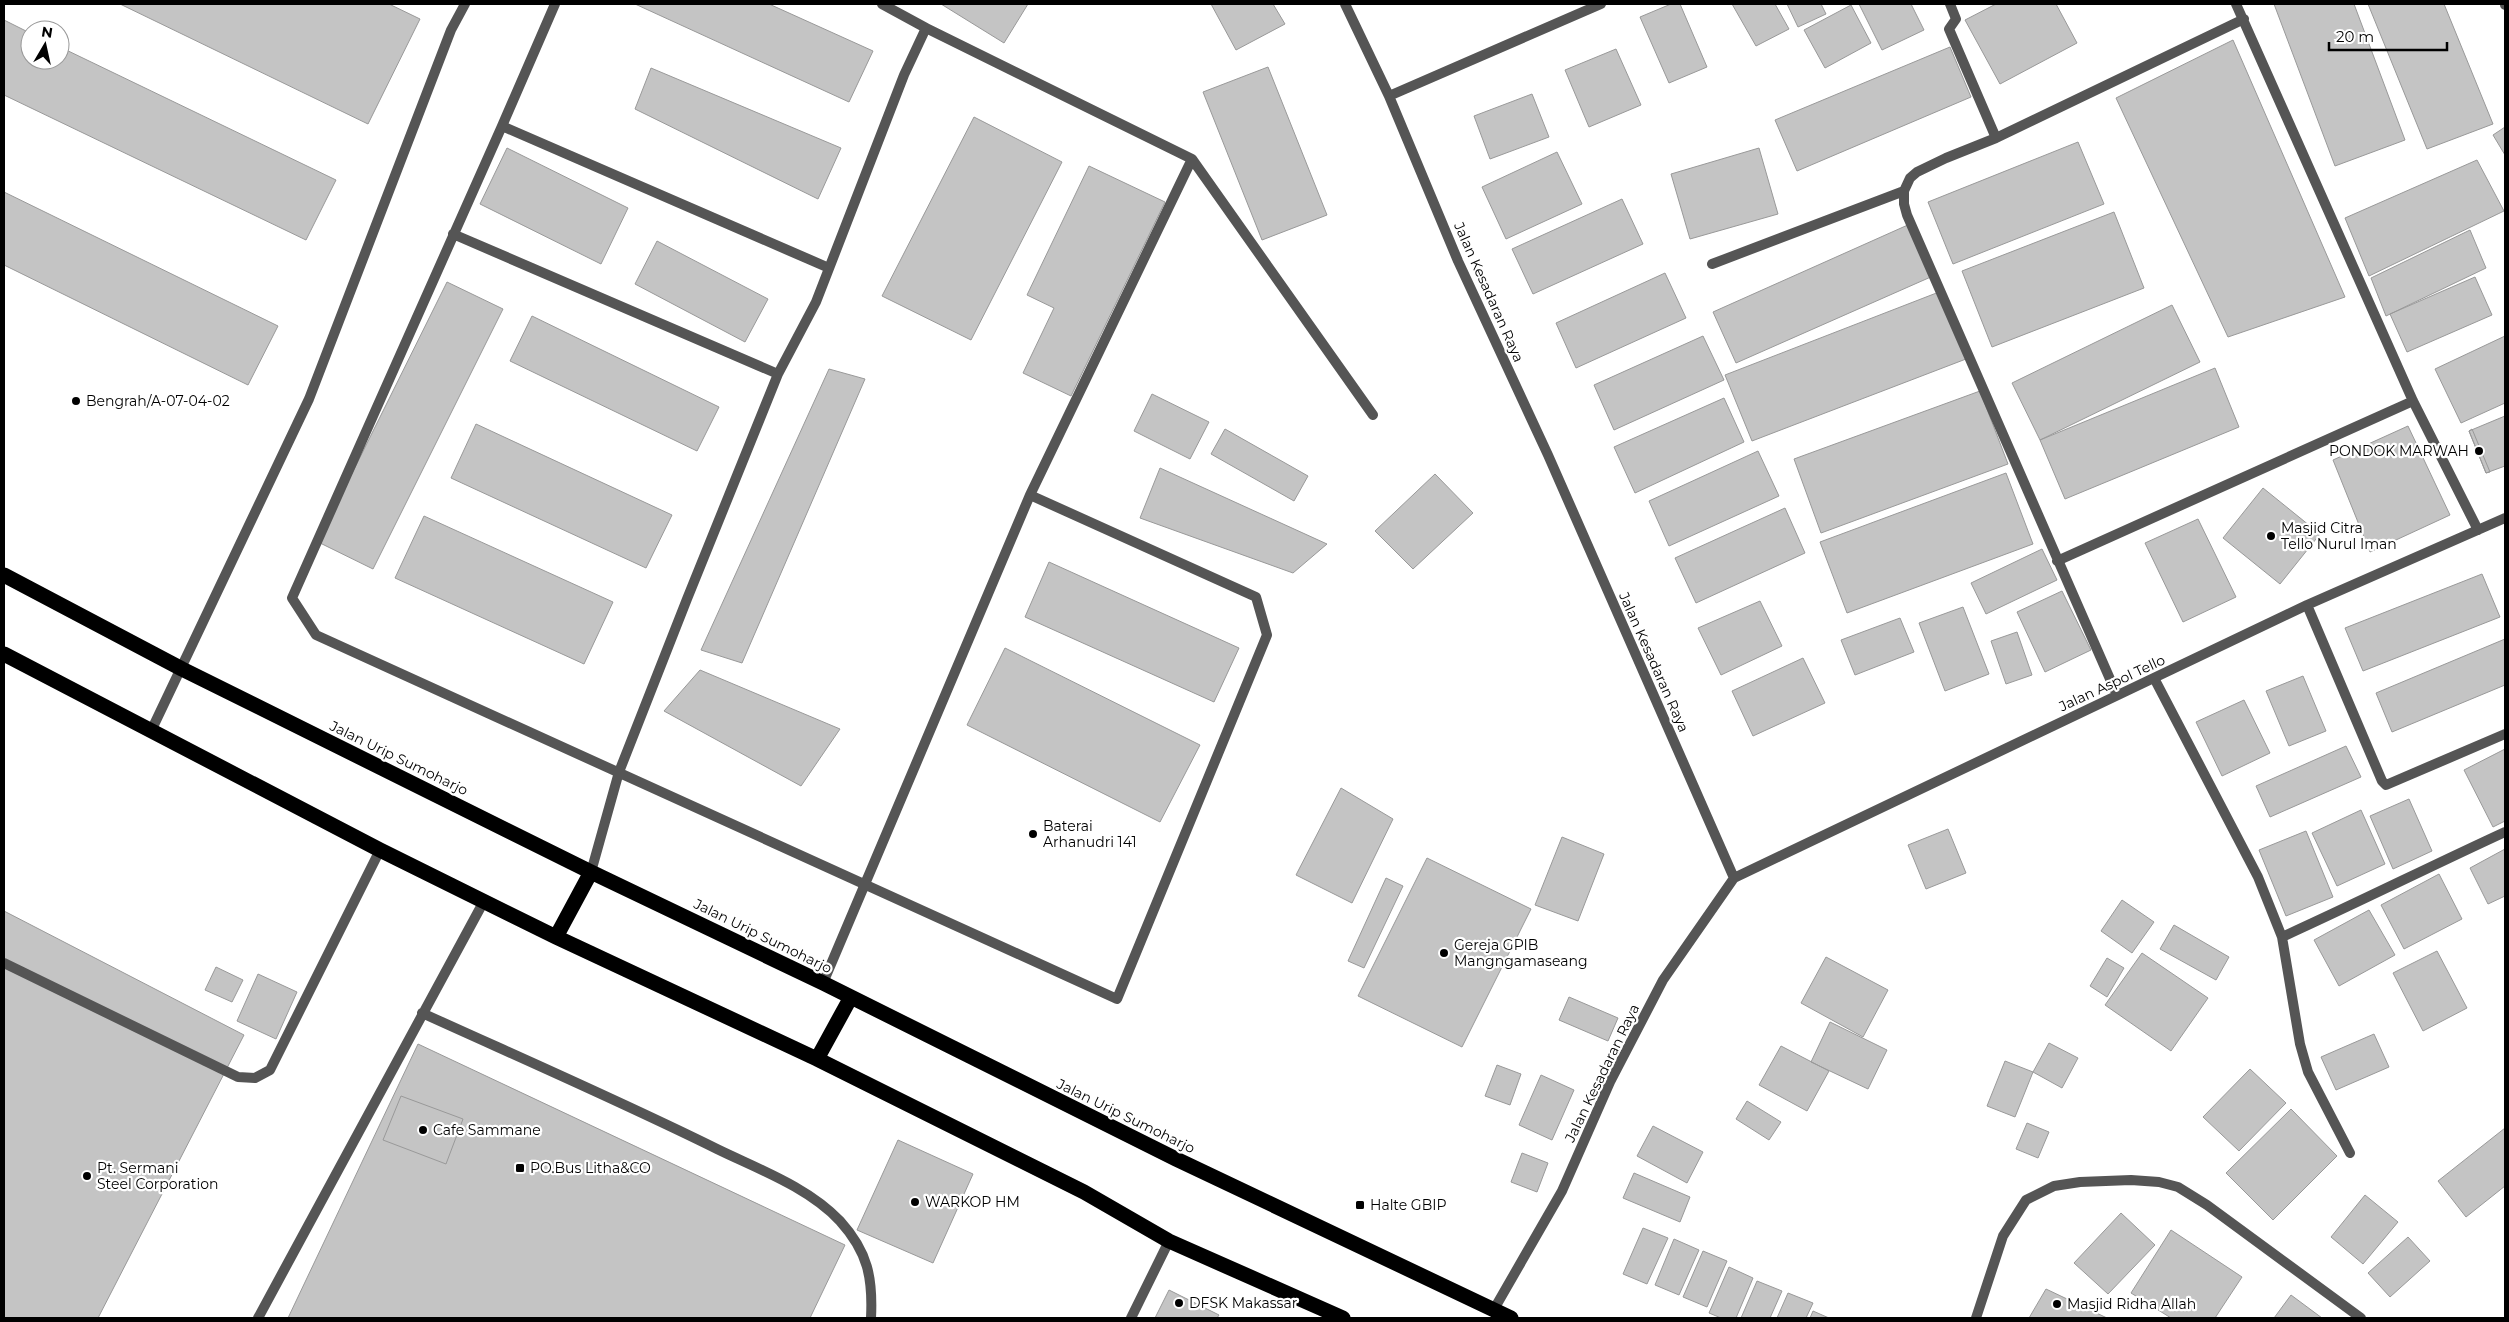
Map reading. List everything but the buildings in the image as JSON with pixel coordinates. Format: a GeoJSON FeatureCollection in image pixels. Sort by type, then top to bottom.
{"type":"FeatureCollection","features":[{"type":"Feature","properties":{"kind":"highway","name":"Jalan Urip Sumoharjo"},"geometry":{"type":"LineString","coordinates":[[4,575],[182,669],[591,872],[851,997],[1176,1159],[1511,1318]]}},
{"type":"Feature","properties":{"kind":"highway"},"geometry":{"type":"LineString","coordinates":[[4,654],[152,729],[380,850],[556,937],[817,1060],[1084,1192],[1169,1241],[1343,1318]]}},
{"type":"Feature","properties":{"kind":"highway"},"geometry":{"type":"LineString","coordinates":[[556,937],[591,872]]}},
{"type":"Feature","properties":{"kind":"highway"},"geometry":{"type":"LineString","coordinates":[[817,1060],[851,997]]}},
{"type":"Feature","properties":{"kind":"street"},"geometry":{"type":"LineString","coordinates":[[152,729],[309,399],[451,30],[465,4]]}},
{"type":"Feature","properties":{"kind":"street"},"geometry":{"type":"LineString","coordinates":[[555,4],[292,598],[316,634],[1117,999],[1266,635],[1256,597],[1030,495]]}},
{"type":"Feature","properties":{"kind":"street"},"geometry":{"type":"LineString","coordinates":[[882,4],[926,28],[1192,158],[1373,415]]}},
{"type":"Feature","properties":{"kind":"street","name":"Jalan Kesadaran Raya"},"geometry":{"type":"LineString","coordinates":[[1345,4],[1390,96],[1458,261],[1548,455],[1734,878],[1663,980],[1610,1082],[1562,1191],[1493,1311]]}},
{"type":"Feature","properties":{"kind":"street"},"geometry":{"type":"LineString","coordinates":[[1390,96],[1601,4]]}},
{"type":"Feature","properties":{"kind":"street"},"geometry":{"type":"LineString","coordinates":[[1950,4],[1956,19],[1949,29],[1996,138]]}},
{"type":"Feature","properties":{"kind":"street"},"geometry":{"type":"LineString","coordinates":[[2236,4],[2413,401],[2478,530]]}},
{"type":"Feature","properties":{"kind":"street"},"geometry":{"type":"LineString","coordinates":[[2117,695],[1907,215],[1904,204],[1904,191],[1910,178],[1922,169],[1996,138],[2244,19]]}},
{"type":"Feature","properties":{"kind":"street"},"geometry":{"type":"LineString","coordinates":[[591,872],[619,772],[778,374],[816,302],[904,76],[926,28]]}},
{"type":"Feature","properties":{"kind":"street"},"geometry":{"type":"LineString","coordinates":[[502,126],[829,268]]}},
{"type":"Feature","properties":{"kind":"street"},"geometry":{"type":"LineString","coordinates":[[823,984],[1030,495],[1192,158]]}},
{"type":"Feature","properties":{"kind":"street"},"geometry":{"type":"LineString","coordinates":[[1712,264],[1904,191]]}},
{"type":"Feature","properties":{"kind":"street"},"geometry":{"type":"LineString","coordinates":[[453,234],[778,374]]}},
{"type":"Feature","properties":{"kind":"street"},"geometry":{"type":"LineString","coordinates":[[2057,561],[2413,401]]}},
{"type":"Feature","properties":{"kind":"street","name":"Jalan Aspol Tello"},"geometry":{"type":"LineString","coordinates":[[1734,878],[2307,605],[2505,518]]}},
{"type":"Feature","properties":{"kind":"street"},"geometry":{"type":"LineString","coordinates":[[2307,605],[2382,781],[2386,785],[2505,734]]}},
{"type":"Feature","properties":{"kind":"street"},"geometry":{"type":"LineString","coordinates":[[2154,678],[2258,877],[2282,937],[2300,1044],[2308,1072],[2350,1153]]}},
{"type":"Feature","properties":{"kind":"street"},"geometry":{"type":"LineString","coordinates":[[2282,937],[2370,898],[2438,862],[2505,832]]}},
{"type":"Feature","properties":{"kind":"street"},"geometry":{"type":"LineString","coordinates":[[4,963],[238,1077],[255,1078],[270,1070],[380,850]]}},
{"type":"Feature","properties":{"kind":"street"},"geometry":{"type":"LineString","coordinates":[[258,1318],[484,901]]}},
{"type":"Feature","properties":{"kind":"street"},"geometry":{"type":"LineString","coordinates":[[422,1013],[662,1122],[789,1184],[820,1203],[840,1221],[858,1245],[868,1267],[872,1287],[871,1318]]}},
{"type":"Feature","properties":{"kind":"street"},"geometry":{"type":"LineString","coordinates":[[1976,1318],[2003,1236],[2026,1200],[2054,1186],[2080,1182],[2131,1180],[2159,1182],[2178,1188],[2200,1200],[2361,1318]]}},
{"type":"Feature","properties":{"kind":"street"},"geometry":{"type":"LineString","coordinates":[[1131,1318],[1169,1241]]}},
{"type":"Feature","properties":{"kind":"place","name":"Bengrah/A-07-04-02"},"geometry":{"type":"Point","coordinates":[76,401]}},
{"type":"Feature","properties":{"kind":"place","name":"PONDOK MARWAH"},"geometry":{"type":"Point","coordinates":[2479,451]}},
{"type":"Feature","properties":{"kind":"place","name":"Masjid Citra Tello Nurul Iman"},"geometry":{"type":"Point","coordinates":[2271,536]}},
{"type":"Feature","properties":{"kind":"place","name":"Baterai Arhanudri 141"},"geometry":{"type":"Point","coordinates":[1033,834]}},
{"type":"Feature","properties":{"kind":"place","name":"Gereja GPIB Mangngamaseang"},"geometry":{"type":"Point","coordinates":[1444,953]}},
{"type":"Feature","properties":{"kind":"place","name":"Cafe Sammane"},"geometry":{"type":"Point","coordinates":[423,1130]}},
{"type":"Feature","properties":{"kind":"place","name":"PO.Bus Litha&CO"},"geometry":{"type":"Point","coordinates":[520,1168]}},
{"type":"Feature","properties":{"kind":"place","name":"Pt. Sermani Steel Corporation"},"geometry":{"type":"Point","coordinates":[87,1176]}},
{"type":"Feature","properties":{"kind":"place","name":"WARKOP HM"},"geometry":{"type":"Point","coordinates":[915,1202]}},
{"type":"Feature","properties":{"kind":"place","name":"Halte GBIP"},"geometry":{"type":"Point","coordinates":[1360,1205]}},
{"type":"Feature","properties":{"kind":"place","name":"DFSK Makassar"},"geometry":{"type":"Point","coordinates":[1179,1303]}},
{"type":"Feature","properties":{"kind":"place","name":"Masjid Ridha Allah"},"geometry":{"type":"Point","coordinates":[2057,1304]}}]}
